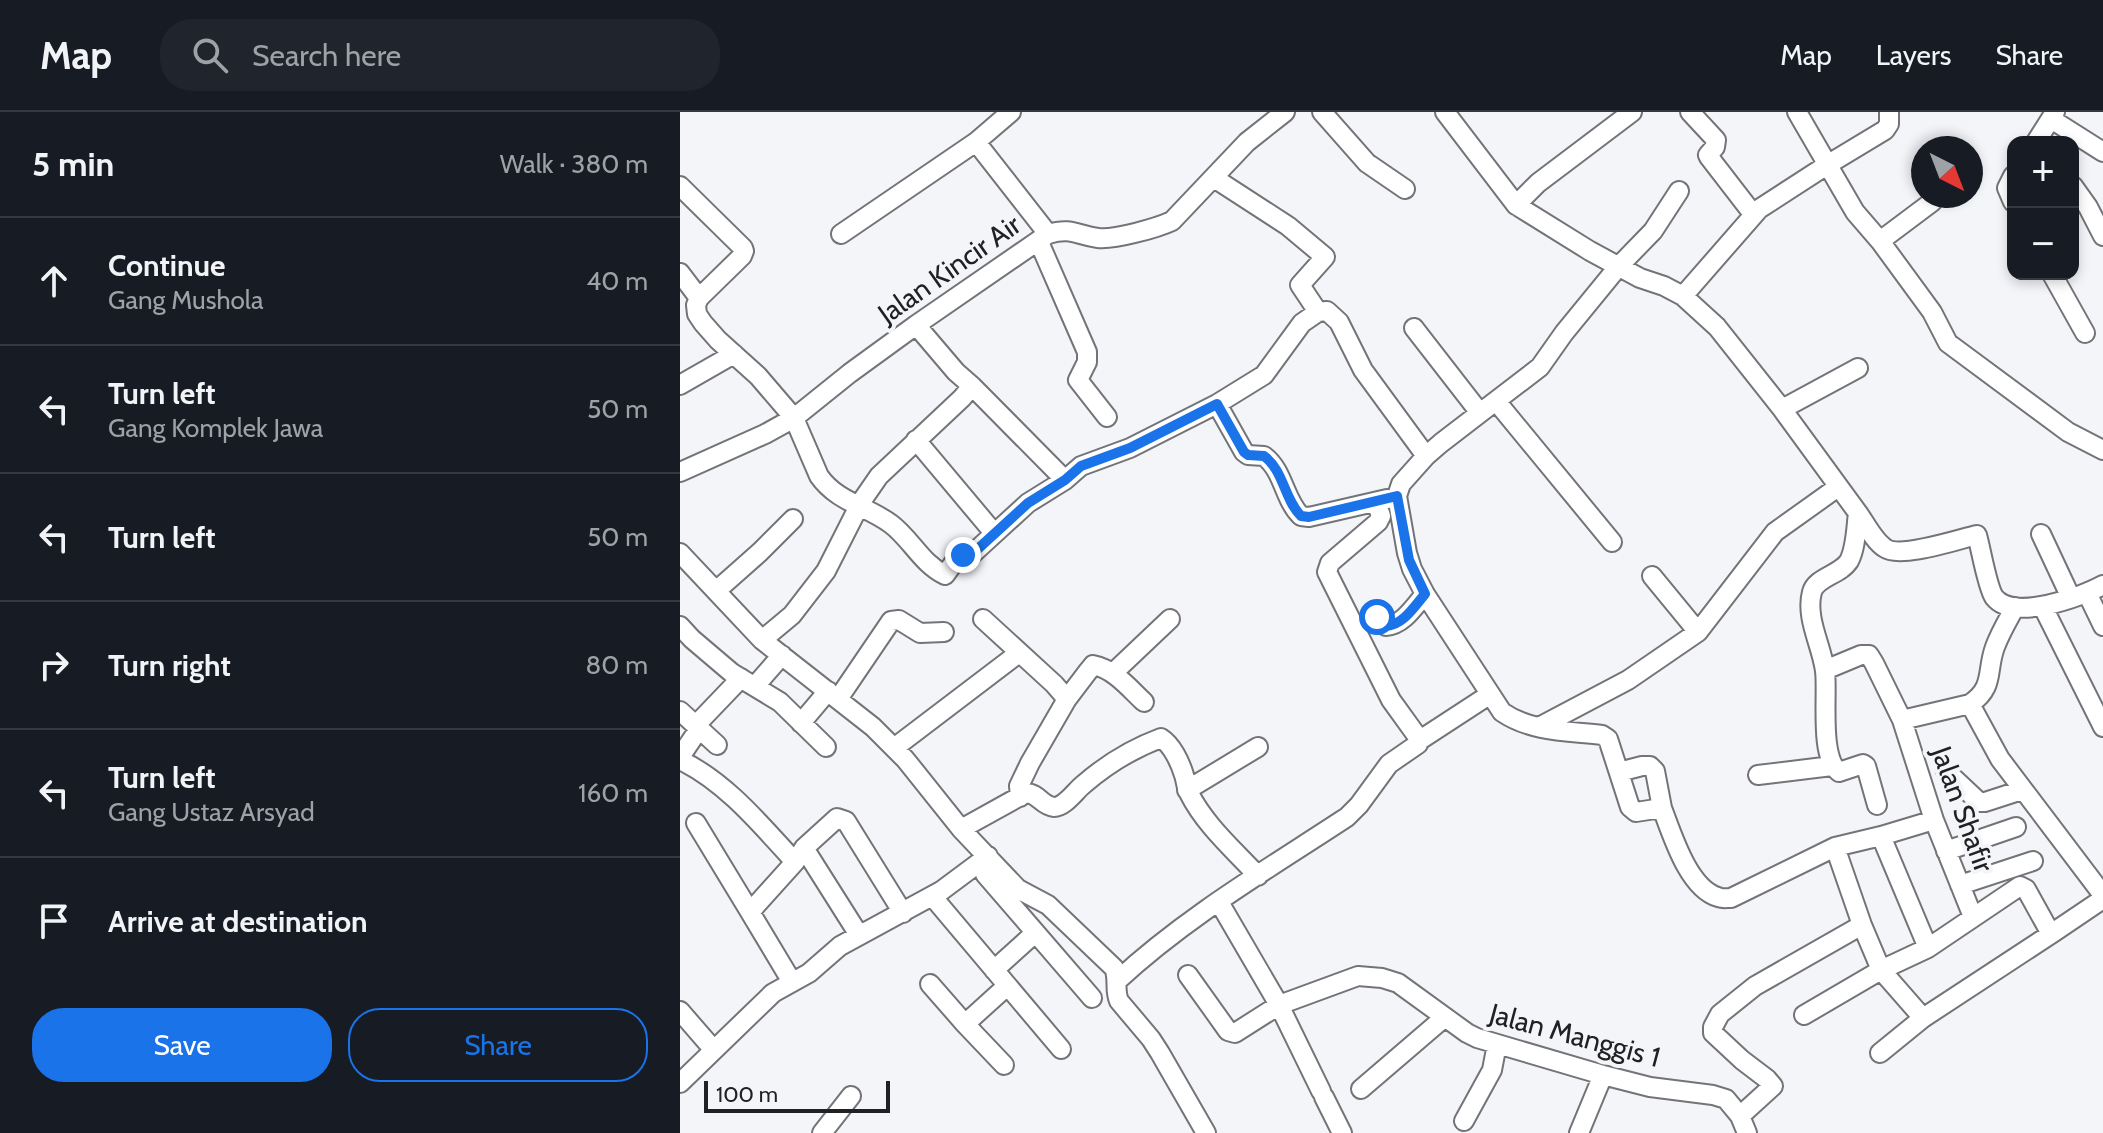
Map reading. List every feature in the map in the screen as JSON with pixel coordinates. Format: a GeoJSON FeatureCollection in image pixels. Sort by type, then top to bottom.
{"type":"FeatureCollection","features":[{"type":"Feature","properties":{"kind":"street"},"geometry":{"type":"LineString","coordinates":[[841,234],[976,142],[1011,112]]}},
{"type":"Feature","properties":{"kind":"street","name":"Jalan Kincir Air"},"geometry":{"type":"LineString","coordinates":[[681,469],[729,451],[794,418],[916,325],[1044,238],[1069,230],[1098,238],[1115,238],[1172,221],[1247,142],[1285,112]]}},
{"type":"Feature","properties":{"kind":"street"},"geometry":{"type":"LineString","coordinates":[[1322,112],[1357,153],[1405,189]]}},
{"type":"Feature","properties":{"kind":"street"},"geometry":{"type":"LineString","coordinates":[[1445,112],[1516,205],[1618,267],[1683,296],[1717,327],[1782,409],[1883,547],[1889,551],[1910,551],[1977,535],[1992,592],[1999,601],[2015,607],[2043,607],[2087,592]]}},
{"type":"Feature","properties":{"kind":"street"},"geometry":{"type":"LineString","coordinates":[[1516,205],[1538,183],[1632,112]]}},
{"type":"Feature","properties":{"kind":"street"},"geometry":{"type":"LineString","coordinates":[[1690,112],[1716,140],[1709,157],[1753,214]]}},
{"type":"Feature","properties":{"kind":"street"},"geometry":{"type":"LineString","coordinates":[[1797,112],[1855,212],[1932,312],[1948,343],[2068,432],[2103,450]]}},
{"type":"Feature","properties":{"kind":"street"},"geometry":{"type":"LineString","coordinates":[[1683,296],[1753,214],[1885,130],[1889,124],[1889,112]]}},
{"type":"Feature","properties":{"kind":"street"},"geometry":{"type":"LineString","coordinates":[[2041,136],[2053,115],[2103,152]]}},
{"type":"Feature","properties":{"kind":"street"},"geometry":{"type":"LineString","coordinates":[[976,142],[1044,238],[1087,352],[1087,362],[1078,380],[1107,417]]}},
{"type":"Feature","properties":{"kind":"street"},"geometry":{"type":"LineString","coordinates":[[1214,178],[1288,226],[1325,257],[1300,285],[1318,312]]}},
{"type":"Feature","properties":{"kind":"street"},"geometry":{"type":"LineString","coordinates":[[680,186],[744,251],[699,298],[697,314],[794,418],[825,484],[837,495],[894,526],[943,575],[947,574],[958,557],[969,557],[1031,501],[1081,466],[1130,448],[1217,404],[1264,375],[1302,323],[1318,312],[1327,311],[1339,322],[1363,370],[1426,456]]}},
{"type":"Feature","properties":{"kind":"street"},"geometry":{"type":"LineString","coordinates":[[1662,808],[1636,812],[1630,807],[1612,747],[1602,735],[1538,727],[1510,718],[1502,712],[1425,594],[1409,560],[1397,496],[1401,484],[1426,456],[1540,367],[1618,267],[1653,231],[1679,191]]}},
{"type":"Feature","properties":{"kind":"street"},"geometry":{"type":"LineString","coordinates":[[2079,193],[2095,212],[2103,236]]}},
{"type":"Feature","properties":{"kind":"street"},"geometry":{"type":"LineString","coordinates":[[1880,241],[1924,208]]}},
{"type":"Feature","properties":{"kind":"street"},"geometry":{"type":"LineString","coordinates":[[680,273],[699,298]]}},
{"type":"Feature","properties":{"kind":"street"},"geometry":{"type":"LineString","coordinates":[[2055,280],[2085,333]]}},
{"type":"Feature","properties":{"kind":"street"},"geometry":{"type":"LineString","coordinates":[[916,325],[956,372],[1065,480]]}},
{"type":"Feature","properties":{"kind":"street"},"geometry":{"type":"LineString","coordinates":[[1414,328],[1480,413]]}},
{"type":"Feature","properties":{"kind":"street"},"geometry":{"type":"LineString","coordinates":[[680,385],[734,354]]}},
{"type":"Feature","properties":{"kind":"street"},"geometry":{"type":"LineString","coordinates":[[1782,409],[1858,368]]}},
{"type":"Feature","properties":{"kind":"street"},"geometry":{"type":"LineString","coordinates":[[762,640],[792,615],[826,571],[879,476],[972,386]]}},
{"type":"Feature","properties":{"kind":"street"},"geometry":{"type":"LineString","coordinates":[[1496,401],[1612,542]]}},
{"type":"Feature","properties":{"kind":"street"},"geometry":{"type":"LineString","coordinates":[[1217,404],[1244,452],[1264,456],[1277,470],[1301,516],[1309,517],[1397,496]]}},
{"type":"Feature","properties":{"kind":"street"},"geometry":{"type":"LineString","coordinates":[[916,440],[994,533]]}},
{"type":"Feature","properties":{"kind":"street"},"geometry":{"type":"LineString","coordinates":[[1538,727],[1628,680],[1698,632],[1775,532],[1838,487]]}},
{"type":"Feature","properties":{"kind":"street"},"geometry":{"type":"LineString","coordinates":[[1376,502],[1381,516],[1378,522],[1330,563],[1327,572],[1391,700],[1420,740]]}},
{"type":"Feature","properties":{"kind":"street"},"geometry":{"type":"LineString","coordinates":[[1858,513],[1856,535],[1848,562],[1812,590],[1811,609],[1825,670],[1825,725],[1832,766],[1839,772],[1863,764],[1866,766],[1877,805]]}},
{"type":"Feature","properties":{"kind":"street"},"geometry":{"type":"LineString","coordinates":[[716,591],[793,519]]}},
{"type":"Feature","properties":{"kind":"street"},"geometry":{"type":"LineString","coordinates":[[2041,534],[2087,592],[2103,626]]}},
{"type":"Feature","properties":{"kind":"street"},"geometry":{"type":"LineString","coordinates":[[680,553],[762,640],[873,727],[905,759],[961,829],[1035,933],[1092,998]]}},
{"type":"Feature","properties":{"kind":"street"},"geometry":{"type":"LineString","coordinates":[[1652,576],[1698,632]]}},
{"type":"Feature","properties":{"kind":"street"},"geometry":{"type":"LineString","coordinates":[[1370,619],[1377,617],[1386,626],[1394,625],[1425,594]]}},
{"type":"Feature","properties":{"kind":"street"},"geometry":{"type":"LineString","coordinates":[[1902,720],[1970,704],[1978,698],[1989,681],[1994,649],[2015,607]]}},
{"type":"Feature","properties":{"kind":"street"},"geometry":{"type":"LineString","coordinates":[[2043,607],[2103,727]]}},
{"type":"Feature","properties":{"kind":"street"},"geometry":{"type":"LineString","coordinates":[[983,619],[1067,699]]}},
{"type":"Feature","properties":{"kind":"street"},"geometry":{"type":"LineString","coordinates":[[1113,673],[1170,619]]}},
{"type":"Feature","properties":{"kind":"street"},"geometry":{"type":"LineString","coordinates":[[801,723],[833,695],[891,621],[899,620],[920,633],[944,632]]}},
{"type":"Feature","properties":{"kind":"street"},"geometry":{"type":"LineString","coordinates":[[680,626],[692,639],[748,682],[774,697],[826,747]]}},
{"type":"Feature","properties":{"kind":"street"},"geometry":{"type":"LineString","coordinates":[[894,748],[1019,653]]}},
{"type":"Feature","properties":{"kind":"street"},"geometry":{"type":"LineString","coordinates":[[782,655],[698,727],[680,758],[726,792],[799,855],[859,935]]}},
{"type":"Feature","properties":{"kind":"street","name":"Jalan Shafir"},"geometry":{"type":"LineString","coordinates":[[1825,670],[1861,655],[1869,655],[1902,720],[1934,820],[1973,917]]}},
{"type":"Feature","properties":{"kind":"street"},"geometry":{"type":"LineString","coordinates":[[1020,797],[1019,786],[1030,763],[1067,699],[1093,665],[1113,673],[1144,702]]}},
{"type":"Feature","properties":{"kind":"street"},"geometry":{"type":"LineString","coordinates":[[1117,981],[1190,921],[1347,817],[1389,764],[1489,695]]}},
{"type":"Feature","properties":{"kind":"street"},"geometry":{"type":"LineString","coordinates":[[1880,1053],[1923,1018],[2103,897],[2000,759],[1970,704]]}},
{"type":"Feature","properties":{"kind":"street"},"geometry":{"type":"LineString","coordinates":[[680,711],[717,745]]}},
{"type":"Feature","properties":{"kind":"street"},"geometry":{"type":"LineString","coordinates":[[961,829],[1026,793],[1033,793],[1055,807],[1116,761],[1161,738],[1166,740],[1179,762],[1187,790],[1203,816],[1258,876]]}},
{"type":"Feature","properties":{"kind":"street"},"geometry":{"type":"LineString","coordinates":[[1187,790],[1258,747]]}},
{"type":"Feature","properties":{"kind":"street"},"geometry":{"type":"LineString","coordinates":[[1619,772],[1642,766],[1650,766],[1655,771],[1662,808],[1681,859],[1695,879],[1717,897],[1731,898],[1835,847],[1934,820]]}},
{"type":"Feature","properties":{"kind":"street"},"geometry":{"type":"LineString","coordinates":[[1758,775],[1832,766]]}},
{"type":"Feature","properties":{"kind":"street"},"geometry":{"type":"LineString","coordinates":[[1946,771],[1979,802],[2022,790]]}},
{"type":"Feature","properties":{"kind":"street"},"geometry":{"type":"LineString","coordinates":[[750,912],[799,855],[837,818],[842,818],[903,913]]}},
{"type":"Feature","properties":{"kind":"street"},"geometry":{"type":"LineString","coordinates":[[696,823],[792,982]]}},
{"type":"Feature","properties":{"kind":"street"},"geometry":{"type":"LineString","coordinates":[[1946,851],[2016,827]]}},
{"type":"Feature","properties":{"kind":"street"},"geometry":{"type":"LineString","coordinates":[[1881,836],[1928,948]]}},
{"type":"Feature","properties":{"kind":"street"},"geometry":{"type":"LineString","coordinates":[[1835,847],[1881,970],[1923,1018]]}},
{"type":"Feature","properties":{"kind":"street"},"geometry":{"type":"LineString","coordinates":[[1960,885],[2033,861]]}},
{"type":"Feature","properties":{"kind":"street"},"geometry":{"type":"LineString","coordinates":[[680,1083],[773,993],[809,973],[840,946],[986,865]]}},
{"type":"Feature","properties":{"kind":"street"},"geometry":{"type":"LineString","coordinates":[[986,865],[1018,889],[1048,905],[1114,968],[1119,1001],[1156,1046],[1206,1133]]}},
{"type":"Feature","properties":{"kind":"street"},"geometry":{"type":"LineString","coordinates":[[1804,1015],[1881,970],[1928,948],[2020,886],[2036,905],[2051,934]]}},
{"type":"Feature","properties":{"kind":"street"},"geometry":{"type":"LineString","coordinates":[[932,896],[1061,1049]]}},
{"type":"Feature","properties":{"kind":"street"},"geometry":{"type":"LineString","coordinates":[[1219,902],[1279,1005],[1342,1133]]}},
{"type":"Feature","properties":{"kind":"street"},"geometry":{"type":"LineString","coordinates":[[1744,1124],[1773,1086],[1713,1033],[1720,1014],[1755,986],[1862,925]]}},
{"type":"Feature","properties":{"kind":"street"},"geometry":{"type":"LineString","coordinates":[[994,970],[1035,933]]}},
{"type":"Feature","properties":{"kind":"street","name":"Jalan Manggis 1"},"geometry":{"type":"LineString","coordinates":[[1188,975],[1228,1031],[1235,1033],[1279,1005],[1358,976],[1398,983],[1467,1033],[1650,1087],[1726,1099],[1744,1124]]}},
{"type":"Feature","properties":{"kind":"street"},"geometry":{"type":"LineString","coordinates":[[930,984],[1004,1065]]}},
{"type":"Feature","properties":{"kind":"street"},"geometry":{"type":"LineString","coordinates":[[965,1024],[1007,986]]}},
{"type":"Feature","properties":{"kind":"street"},"geometry":{"type":"LineString","coordinates":[[681,1013],[713,1049]]}},
{"type":"Feature","properties":{"kind":"street"},"geometry":{"type":"LineString","coordinates":[[1361,1089],[1445,1017]]}},
{"type":"Feature","properties":{"kind":"street"},"geometry":{"type":"LineString","coordinates":[[1464,1121],[1492,1070],[1497,1044]]}},
{"type":"Feature","properties":{"kind":"street"},"geometry":{"type":"LineString","coordinates":[[1579,1133],[1603,1075]]}},
{"type":"Feature","properties":{"kind":"street"},"geometry":{"type":"LineString","coordinates":[[822,1133],[851,1096]]}},
{"type":"Feature","properties":{"kind":"route"},"geometry":{"type":"LineString","coordinates":[[963,555],[969,557],[1028,503],[1081,466],[1130,448],[1217,404],[1244,452],[1264,456],[1277,470],[1301,516],[1309,517],[1397,496],[1409,560],[1425,594],[1394,625],[1386,626],[1377,617]]}}]}
